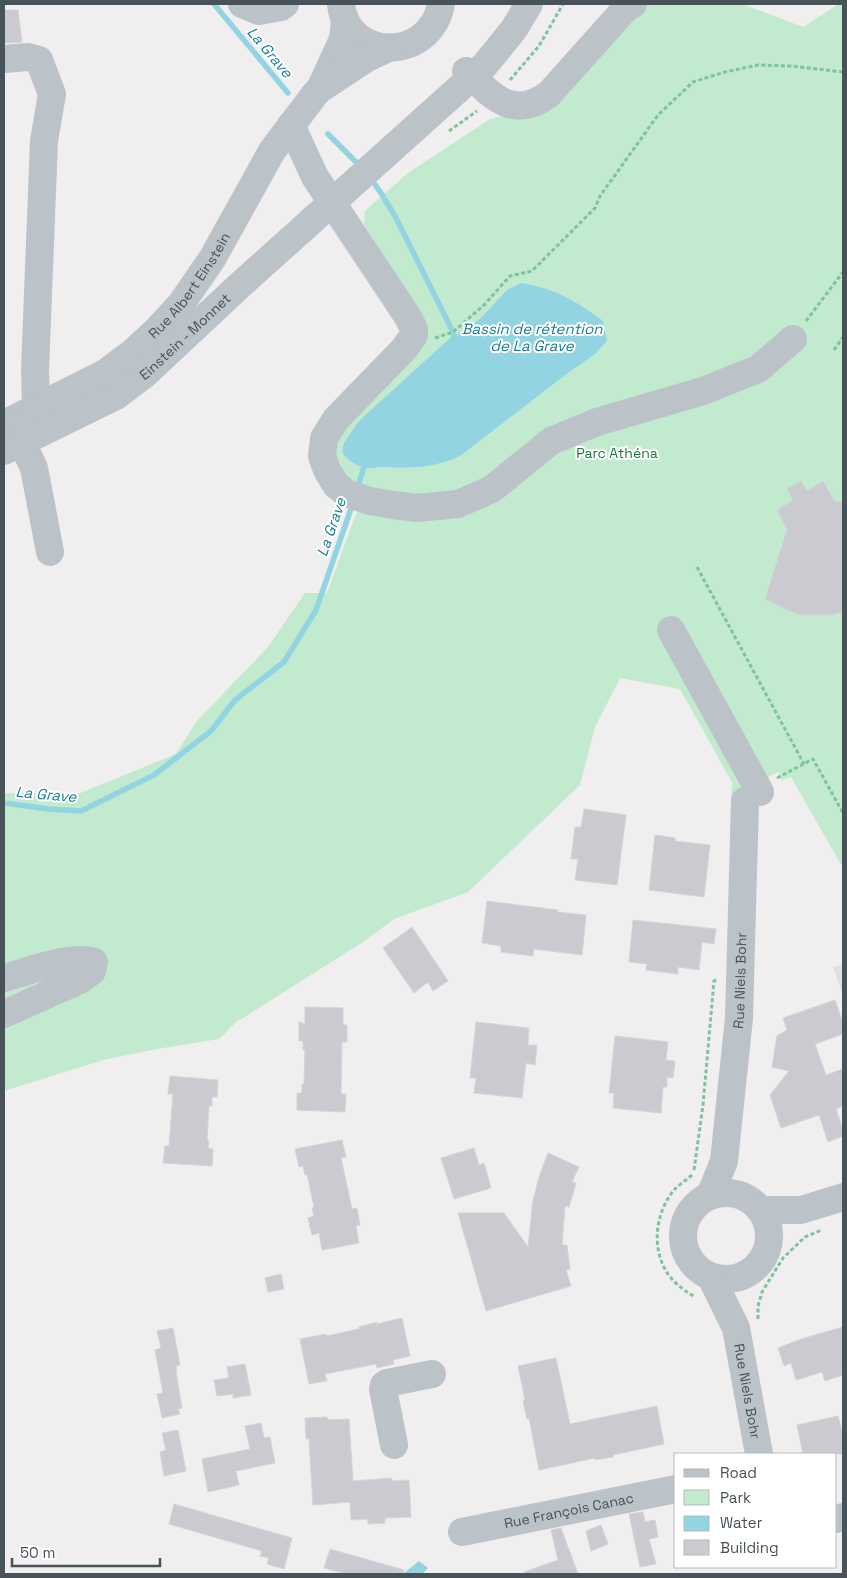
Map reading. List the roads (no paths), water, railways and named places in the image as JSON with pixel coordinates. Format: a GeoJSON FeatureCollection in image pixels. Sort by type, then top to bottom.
{"type":"FeatureCollection","features":[{"type":"Feature","properties":{"kind":"street"},"geometry":{"type":"LineString","coordinates":[[242,4],[259,11],[281,7],[284,4]]}},
{"type":"Feature","properties":{"kind":"street","name":"Rue Albert Einstein"},"geometry":{"type":"LineString","coordinates":[[320,89],[366,58],[388,48],[404,46],[419,40],[431,28],[439,14],[441,4]]}},
{"type":"Feature","properties":{"kind":"street","name":"Einstein - Monnet"},"geometry":{"type":"LineString","coordinates":[[10,434],[116,396],[146,374],[239,286],[395,146],[469,74],[484,66],[514,29],[529,4]]}},
{"type":"Feature","properties":{"kind":"street"},"geometry":{"type":"LineString","coordinates":[[469,74],[495,98],[510,106],[525,106],[539,101],[549,94],[626,8],[633,4]]}},
{"type":"Feature","properties":{"kind":"street"},"geometry":{"type":"LineString","coordinates":[[343,12],[356,34],[370,44],[388,48]]}},
{"type":"Feature","properties":{"kind":"street","name":"Rue Albert Einstein"},"geometry":{"type":"LineString","coordinates":[[10,434],[36,408],[105,373],[132,353],[163,324],[180,304],[212,259],[272,151],[320,89],[343,39],[343,12]]}},
{"type":"Feature","properties":{"kind":"street"},"geometry":{"type":"LineString","coordinates":[[4,59],[28,57],[39,60],[52,94],[44,141],[35,370],[36,408]]}},
{"type":"Feature","properties":{"kind":"street"},"geometry":{"type":"LineString","coordinates":[[291,126],[315,178],[339,196],[414,329],[414,335],[404,349],[336,419],[324,438],[322,456],[327,470],[336,485],[358,497],[393,506],[417,508],[458,504],[492,489],[551,441],[597,422],[702,392],[758,369],[793,338]]}},
{"type":"Feature","properties":{"kind":"street"},"geometry":{"type":"LineString","coordinates":[[10,434],[34,468],[50,552]]}},
{"type":"Feature","properties":{"kind":"street","name":"Rue Niels Bohr"},"geometry":{"type":"LineString","coordinates":[[671,630],[760,791],[724,1161],[710,1196]]}},
{"type":"Feature","properties":{"kind":"street"},"geometry":{"type":"LineString","coordinates":[[4,978],[66,961],[86,959],[94,962],[92,971],[80,980],[4,1014]]}},
{"type":"Feature","properties":{"kind":"street","name":"Rue Niels Bohr"},"geometry":{"type":"LineString","coordinates":[[724,1161],[738,1194]]}},
{"type":"Feature","properties":{"kind":"street"},"geometry":{"type":"LineString","coordinates":[[724,1193],[738,1194],[750,1200],[761,1210],[767,1223],[769,1238],[766,1252],[759,1264],[749,1273],[737,1278],[724,1279],[711,1276],[701,1271],[690,1259],[684,1242],[683,1231],[686,1220],[700,1202],[710,1196],[724,1193]]}},
{"type":"Feature","properties":{"kind":"street"},"geometry":{"type":"LineString","coordinates":[[761,1210],[801,1210],[843,1197]]}},
{"type":"Feature","properties":{"kind":"street"},"geometry":{"type":"LineString","coordinates":[[769,1238],[801,1210]]}},
{"type":"Feature","properties":{"kind":"street","name":"Rue Niels Bohr"},"geometry":{"type":"LineString","coordinates":[[749,1273],[747,1325],[759,1453]]}},
{"type":"Feature","properties":{"kind":"street","name":"Rue Niels Bohr"},"geometry":{"type":"LineString","coordinates":[[711,1276],[747,1325]]}},
{"type":"Feature","properties":{"kind":"street"},"geometry":{"type":"LineString","coordinates":[[394,1445],[383,1389],[384,1385],[432,1374]]}},
{"type":"Feature","properties":{"kind":"street","name":"Rue François Canac"},"geometry":{"type":"LineString","coordinates":[[462,1532],[674,1488]]}},
{"type":"Feature","properties":{"kind":"water","name":"Bassin de rétention de La Grave"},"geometry":{"type":"Polygon","coordinates":[[[521,283],[544,288],[564,296],[583,307],[603,321],[607,341],[594,355],[460,456],[421,467],[401,468],[369,468],[358,466],[349,460],[342,452],[344,443],[359,421],[449,339],[481,318],[507,290],[521,283]]]}},
{"type":"Feature","properties":{"kind":"water"},"geometry":{"type":"Polygon","coordinates":[[[419,1561],[428,1568],[422,1574],[403,1574],[419,1561]]]}},
{"type":"Feature","properties":{"kind":"waterway","name":"La Grave"},"geometry":{"type":"LineString","coordinates":[[214,4],[288,93]]}},
{"type":"Feature","properties":{"kind":"waterway","name":"La Grave"},"geometry":{"type":"LineString","coordinates":[[328,134],[360,166]]}},
{"type":"Feature","properties":{"kind":"waterway","name":"La Grave"},"geometry":{"type":"LineString","coordinates":[[371,179],[396,218],[453,332],[454,344]]}},
{"type":"Feature","properties":{"kind":"waterway","name":"La Grave"},"geometry":{"type":"LineString","coordinates":[[357,489],[364,467],[370,462]]}},
{"type":"Feature","properties":{"kind":"waterway","name":"La Grave"},"geometry":{"type":"LineString","coordinates":[[4,803],[81,811],[154,775],[211,731],[235,700],[284,662],[316,610],[353,503]]}},
{"type":"Feature","properties":{"kind":"park label","name":"Parc Athéna"},"geometry":{"type":"Point","coordinates":[617,453]}}]}
